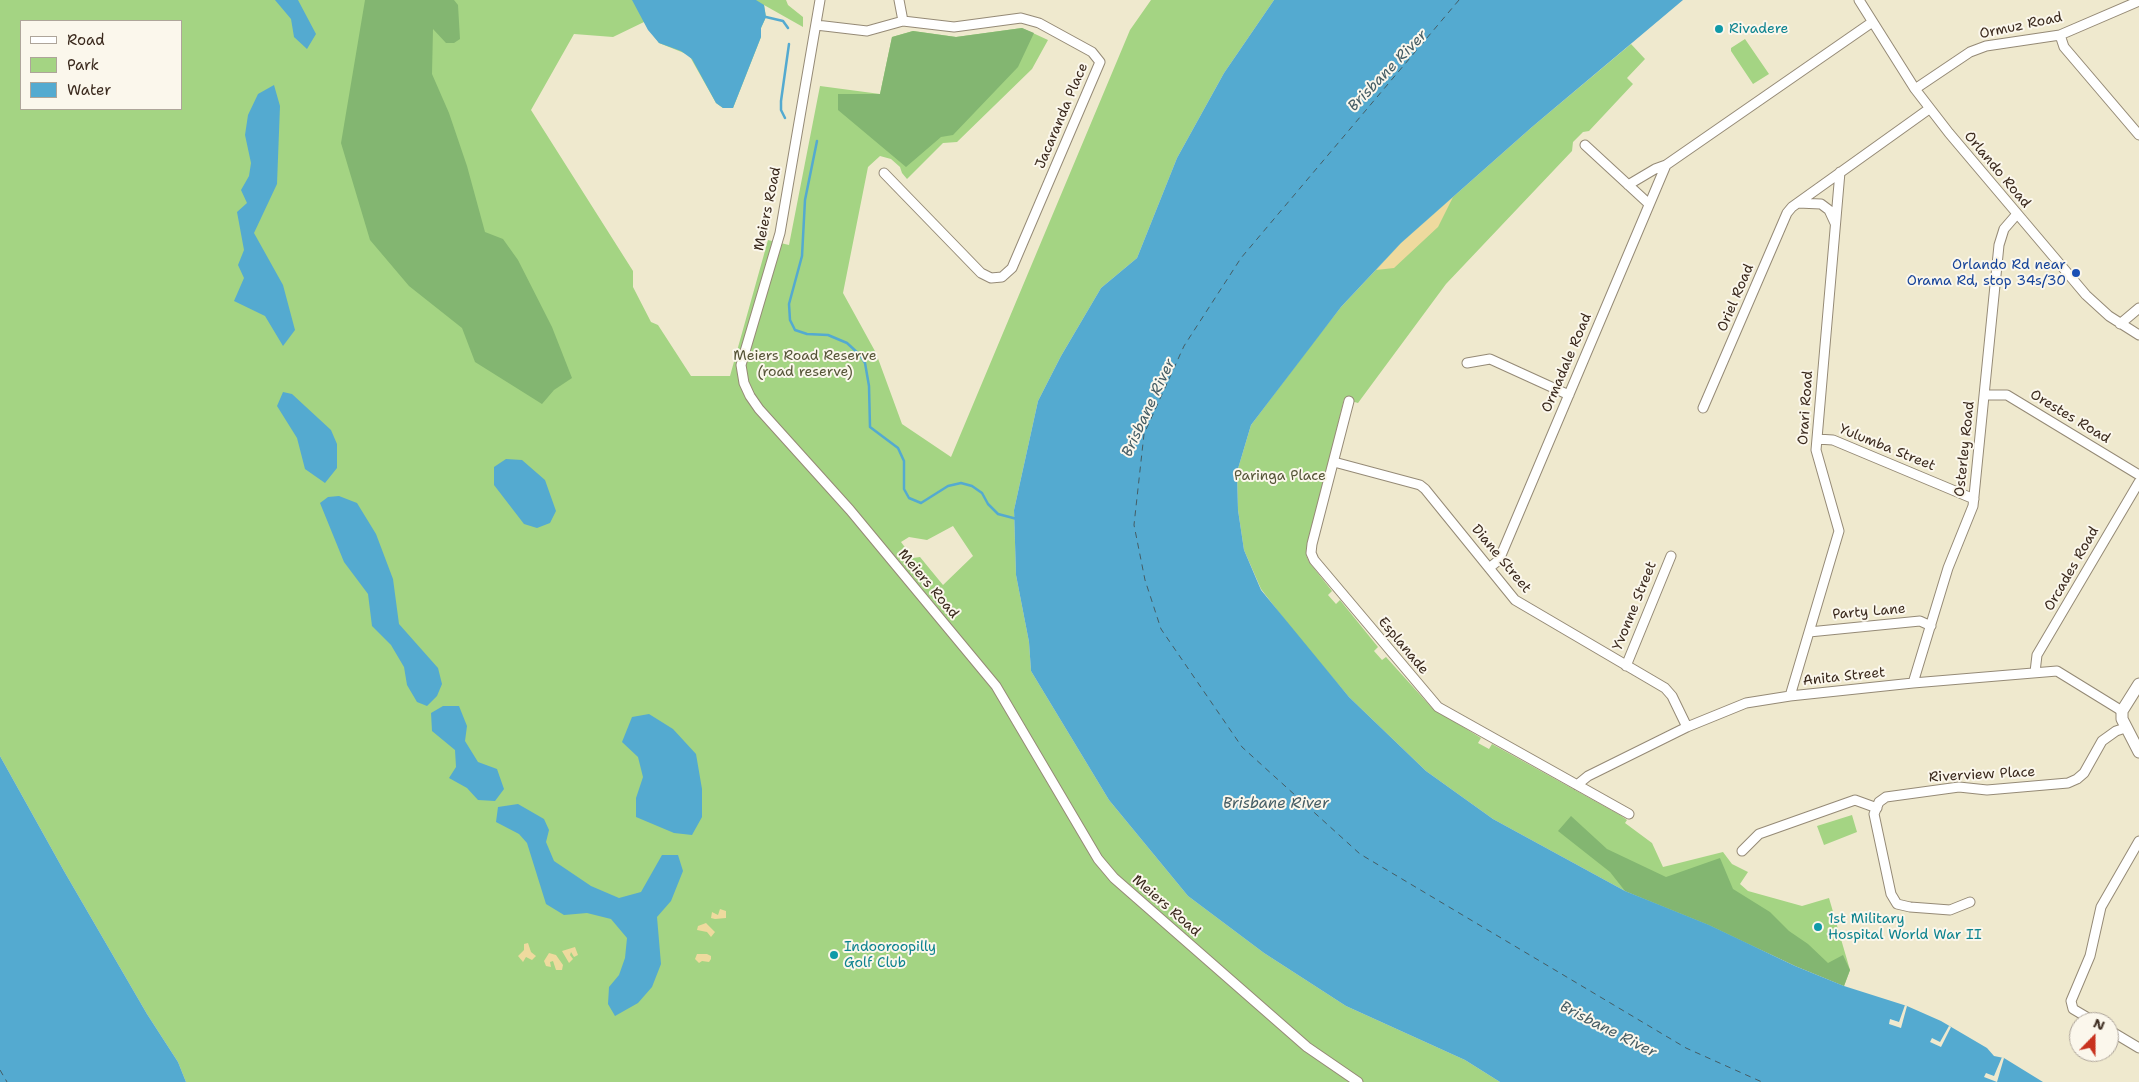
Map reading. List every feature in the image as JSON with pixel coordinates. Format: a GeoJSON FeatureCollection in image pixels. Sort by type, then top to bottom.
{"type":"FeatureCollection","features":[{"type":"Feature","properties":{"kind":"street","name":"Meiers Road"},"geometry":{"type":"LineString","coordinates":[[820,0],[780,233],[741,364],[744,384],[758,409],[850,510],[996,686],[1098,859],[1114,878],[1307,1047],[1358,1082]]}},
{"type":"Feature","properties":{"kind":"street"},"geometry":{"type":"LineString","coordinates":[[899,0],[903,21]]}},
{"type":"Feature","properties":{"kind":"street","name":"Orlando Road"},"geometry":{"type":"LineString","coordinates":[[1859,0],[1871,22],[1929,109],[2086,295],[2120,324],[2139,335]]}},
{"type":"Feature","properties":{"kind":"street","name":"Ormuz Road"},"geometry":{"type":"LineString","coordinates":[[1915,89],[1970,52],[1986,46],[2060,35],[2139,1]]}},
{"type":"Feature","properties":{"kind":"street","name":"Jacaranda Place"},"geometry":{"type":"LineString","coordinates":[[816,25],[867,31],[903,21],[954,27],[1016,18],[1030,20],[1092,52],[1100,62],[1012,268],[1002,277],[991,278],[981,273],[884,173]]}},
{"type":"Feature","properties":{"kind":"street"},"geometry":{"type":"LineString","coordinates":[[1628,185],[1654,169],[1666,165],[1871,22]]}},
{"type":"Feature","properties":{"kind":"street"},"geometry":{"type":"LineString","coordinates":[[2060,35],[2064,46],[2139,134]]}},
{"type":"Feature","properties":{"kind":"street","name":"Oriel Road"},"geometry":{"type":"LineString","coordinates":[[1703,408],[1787,213],[1840,172],[1929,109]]}},
{"type":"Feature","properties":{"kind":"street"},"geometry":{"type":"LineString","coordinates":[[1585,145],[1649,204]]}},
{"type":"Feature","properties":{"kind":"street","name":"Ormadale Road"},"geometry":{"type":"LineString","coordinates":[[1489,568],[1499,560],[1666,165]]}},
{"type":"Feature","properties":{"kind":"street","name":"Orari Road"},"geometry":{"type":"LineString","coordinates":[[1790,696],[1839,531],[1816,450],[1840,172]]}},
{"type":"Feature","properties":{"kind":"street"},"geometry":{"type":"LineString","coordinates":[[1798,203],[1821,204],[1829,210],[1835,223]]}},
{"type":"Feature","properties":{"kind":"street","name":"Osterley Road"},"geometry":{"type":"LineString","coordinates":[[1914,683],[1948,568],[1973,506],[1999,245],[2004,229],[2017,214]]}},
{"type":"Feature","properties":{"kind":"street"},"geometry":{"type":"LineString","coordinates":[[2120,324],[2139,308]]}},
{"type":"Feature","properties":{"kind":"street"},"geometry":{"type":"LineString","coordinates":[[1467,363],[1490,359],[1569,395]]}},
{"type":"Feature","properties":{"kind":"street","name":"Orestes Road"},"geometry":{"type":"LineString","coordinates":[[1984,395],[2007,396],[2139,474]]}},
{"type":"Feature","properties":{"kind":"street","name":"Esplanade"},"geometry":{"type":"LineString","coordinates":[[1349,401],[1312,544],[1311,553],[1314,560],[1438,707],[1629,814]]}},
{"type":"Feature","properties":{"kind":"street","name":"Yulumba Street"},"geometry":{"type":"LineString","coordinates":[[1817,439],[1833,440],[1974,499]]}},
{"type":"Feature","properties":{"kind":"street","name":"Diane Street"},"geometry":{"type":"LineString","coordinates":[[1334,462],[1420,486],[1515,600],[1665,688],[1672,696],[1687,727]]}},
{"type":"Feature","properties":{"kind":"street","name":"Orcades Road"},"geometry":{"type":"LineString","coordinates":[[2035,672],[2037,655],[2139,482]]}},
{"type":"Feature","properties":{"kind":"street","name":"Yvonne Street"},"geometry":{"type":"LineString","coordinates":[[1626,666],[1670,556]]}},
{"type":"Feature","properties":{"kind":"street","name":"Party Lane"},"geometry":{"type":"LineString","coordinates":[[1809,632],[1920,622],[1931,626]]}},
{"type":"Feature","properties":{"kind":"street","name":"Anita Street"},"geometry":{"type":"LineString","coordinates":[[1577,784],[1588,776],[1687,727],[1746,703],[1790,696],[2058,671],[2122,711]]}},
{"type":"Feature","properties":{"kind":"street"},"geometry":{"type":"LineString","coordinates":[[2139,684],[2122,711],[2125,728],[2139,752]]}},
{"type":"Feature","properties":{"kind":"street","name":"Riverview Place"},"geometry":{"type":"LineString","coordinates":[[1877,808],[1886,797],[1959,787],[1987,790],[2068,782],[2077,779],[2084,773],[2102,741],[2116,731],[2125,728]]}},
{"type":"Feature","properties":{"kind":"street"},"geometry":{"type":"LineString","coordinates":[[1742,851],[1759,834],[1855,800],[1877,808],[1874,814],[1881,849],[1891,894],[1897,904],[1910,908],[1950,910],[1970,902]]}},
{"type":"Feature","properties":{"kind":"street"},"geometry":{"type":"LineString","coordinates":[[2078,1012],[2073,1009],[2071,1001],[2090,956],[2101,907],[2139,841]]}},
{"type":"Feature","properties":{"kind":"street"},"geometry":{"type":"LineString","coordinates":[[2119,1036],[2139,1048]]}},
{"type":"Feature","properties":{"kind":"green space","name":"Meiers Road Reserve (road reserve)"},"geometry":{"type":"Polygon","coordinates":[[[0,0],[786,0],[788,5],[803,17],[803,27],[764,5],[766,17],[761,28],[761,37],[733,108],[723,108],[716,103],[689,55],[659,43],[644,22],[613,37],[574,34],[531,110],[633,271],[633,287],[651,322],[658,325],[691,376],[730,376],[768,240],[789,245],[820,86],[880,94],[892,37],[913,31],[956,37],[1022,28],[1048,40],[1032,69],[957,142],[943,143],[907,179],[900,167],[891,159],[880,156],[868,167],[843,293],[876,353],[902,424],[951,457],[1130,30],[1151,0],[1274,0],[1224,73],[1177,158],[1137,258],[1101,288],[1061,356],[1038,401],[1014,510],[1016,575],[1029,642],[1031,671],[1109,800],[1188,896],[1264,953],[1346,1006],[1465,1060],[1500,1082],[186,1082],[178,1062],[147,1014],[0,756],[0,0]],[[953,526],[927,540],[909,537],[901,542],[913,558],[920,557],[943,585],[973,556],[953,526]]]}},
{"type":"Feature","properties":{"kind":"green space"},"geometry":{"type":"Polygon","coordinates":[[[365,0],[454,0],[458,5],[460,39],[454,43],[446,43],[433,29],[432,74],[449,113],[467,166],[485,232],[503,239],[518,260],[552,327],[572,378],[554,390],[542,404],[475,362],[462,328],[409,286],[370,240],[341,143],[365,0]]]}},
{"type":"Feature","properties":{"kind":"green space"},"geometry":{"type":"Polygon","coordinates":[[[1022,28],[1034,33],[1018,67],[953,135],[941,137],[906,167],[838,110],[838,94],[880,94],[892,37],[913,31],[956,37],[1022,28]]]}},
{"type":"Feature","properties":{"kind":"green space"},"geometry":{"type":"Polygon","coordinates":[[[1745,39],[1769,74],[1753,84],[1731,51],[1731,48],[1745,39]]]}},
{"type":"Feature","properties":{"kind":"green space","name":"Paringa Place"},"geometry":{"type":"Polygon","coordinates":[[[1631,44],[1645,59],[1627,78],[1633,84],[1589,131],[1583,132],[1573,142],[1572,151],[1446,284],[1358,403],[1344,399],[1306,555],[1309,562],[1332,591],[1328,595],[1336,604],[1340,600],[1378,647],[1374,651],[1382,660],[1386,657],[1432,708],[1481,738],[1478,743],[1489,749],[1492,744],[1620,815],[1627,820],[1625,823],[1652,843],[1663,867],[1723,852],[1732,864],[1748,872],[1740,884],[1748,891],[1802,906],[1829,898],[1850,970],[1844,986],[1625,891],[1493,819],[1426,771],[1349,697],[1294,632],[1261,589],[1244,550],[1238,510],[1237,472],[1251,425],[1312,344],[1341,307],[1401,243],[1532,127],[1631,44]]]}},
{"type":"Feature","properties":{"kind":"green space"},"geometry":{"type":"Polygon","coordinates":[[[1852,815],[1857,832],[1824,845],[1817,826],[1852,815]]]}},
{"type":"Feature","properties":{"kind":"green space"},"geometry":{"type":"Polygon","coordinates":[[[1571,816],[1607,849],[1666,877],[1720,858],[1733,889],[1770,912],[1789,931],[1808,944],[1828,963],[1843,955],[1850,970],[1844,986],[1795,966],[1709,925],[1625,891],[1610,872],[1558,831],[1571,816]]]}},
{"type":"Feature","properties":{"kind":"sand"},"geometry":{"type":"Polygon","coordinates":[[[1453,197],[1438,227],[1394,268],[1376,270],[1401,243],[1453,197]]]}},
{"type":"Feature","properties":{"kind":"sand"},"geometry":{"type":"Polygon","coordinates":[[[720,909],[726,911],[726,918],[711,918],[712,912],[718,915],[720,909]]]}},
{"type":"Feature","properties":{"kind":"sand"},"geometry":{"type":"Polygon","coordinates":[[[706,923],[715,932],[711,937],[707,932],[697,930],[698,926],[706,923]]]}},
{"type":"Feature","properties":{"kind":"sand"},"geometry":{"type":"Polygon","coordinates":[[[528,943],[531,952],[536,956],[532,960],[526,957],[523,962],[518,956],[524,950],[524,944],[528,943]]]}},
{"type":"Feature","properties":{"kind":"sand"},"geometry":{"type":"Polygon","coordinates":[[[575,947],[578,955],[574,957],[571,952],[570,955],[573,959],[569,963],[562,951],[575,947]]]}},
{"type":"Feature","properties":{"kind":"sand"},"geometry":{"type":"Polygon","coordinates":[[[549,953],[556,955],[563,965],[562,970],[556,970],[553,961],[550,962],[551,967],[546,966],[544,961],[549,953]]]}},
{"type":"Feature","properties":{"kind":"sand"},"geometry":{"type":"Polygon","coordinates":[[[697,954],[707,954],[711,956],[711,959],[709,962],[702,961],[699,963],[695,959],[697,954]]]}},
{"type":"Feature","properties":{"kind":"water"},"geometry":{"type":"Polygon","coordinates":[[[275,0],[298,0],[316,34],[307,49],[294,37],[291,19],[275,0]]]}},
{"type":"Feature","properties":{"kind":"water"},"geometry":{"type":"Polygon","coordinates":[[[632,0],[756,0],[764,5],[766,17],[761,28],[761,37],[733,108],[723,108],[716,103],[692,59],[681,51],[659,43],[648,30],[632,0]]]}},
{"type":"Feature","properties":{"kind":"water","name":"Brisbane River"},"geometry":{"type":"Polygon","coordinates":[[[1274,0],[1683,0],[1532,127],[1401,243],[1341,307],[1251,425],[1237,472],[1238,510],[1244,550],[1261,590],[1349,697],[1426,771],[1493,819],[1625,891],[1709,925],[1795,966],[1844,986],[1907,1006],[1941,1021],[1987,1048],[1994,1056],[2004,1058],[2043,1082],[1500,1082],[1465,1060],[1346,1006],[1264,953],[1188,896],[1109,800],[1031,671],[1029,642],[1016,575],[1014,510],[1038,401],[1061,356],[1101,288],[1137,258],[1177,158],[1224,73],[1274,0]]]}},
{"type":"Feature","properties":{"kind":"water"},"geometry":{"type":"Polygon","coordinates":[[[274,85],[280,106],[277,184],[254,233],[283,285],[295,330],[283,346],[265,316],[234,301],[244,278],[238,265],[244,250],[237,212],[247,203],[241,190],[249,176],[251,163],[245,135],[248,115],[258,94],[274,85]]]}},
{"type":"Feature","properties":{"kind":"water"},"geometry":{"type":"Polygon","coordinates":[[[283,392],[292,394],[331,430],[337,444],[337,468],[325,483],[305,469],[297,438],[277,406],[283,392]]]}},
{"type":"Feature","properties":{"kind":"water"},"geometry":{"type":"Polygon","coordinates":[[[506,459],[522,460],[545,480],[556,511],[550,523],[537,528],[524,524],[494,485],[494,467],[506,459]]]}},
{"type":"Feature","properties":{"kind":"water"},"geometry":{"type":"Polygon","coordinates":[[[339,496],[357,503],[376,534],[393,579],[399,624],[438,668],[442,684],[437,696],[427,706],[417,702],[407,685],[404,667],[391,645],[372,626],[368,594],[344,562],[320,503],[328,497],[339,496]]]}},
{"type":"Feature","properties":{"kind":"water"},"geometry":{"type":"Polygon","coordinates":[[[443,706],[459,706],[467,726],[465,741],[478,762],[497,769],[504,789],[495,801],[478,800],[467,788],[449,778],[456,767],[455,750],[432,731],[431,713],[443,706]]]}},
{"type":"Feature","properties":{"kind":"water"},"geometry":{"type":"Polygon","coordinates":[[[649,714],[673,729],[696,754],[702,789],[702,817],[692,835],[674,833],[636,817],[636,798],[643,777],[638,757],[622,742],[632,717],[649,714]]]}},
{"type":"Feature","properties":{"kind":"water"},"geometry":{"type":"Polygon","coordinates":[[[0,756],[147,1014],[178,1062],[186,1082],[0,1082],[0,756]]]}},
{"type":"Feature","properties":{"kind":"water"},"geometry":{"type":"Polygon","coordinates":[[[518,804],[544,819],[549,830],[546,842],[554,861],[591,886],[619,898],[641,892],[662,855],[678,855],[683,871],[671,901],[657,917],[661,964],[652,987],[638,1003],[615,1016],[608,1004],[609,987],[619,975],[625,958],[627,938],[611,919],[587,913],[564,915],[546,904],[527,843],[519,834],[496,822],[498,807],[518,804]]]}},
{"type":"Feature","properties":{"kind":"pier"},"geometry":{"type":"Polygon","coordinates":[[[1905,1005],[1907,1006],[1901,1028],[1889,1024],[1890,1019],[1899,1022],[1905,1005]]]}},
{"type":"Feature","properties":{"kind":"pier"},"geometry":{"type":"Polygon","coordinates":[[[1949,1026],[1951,1027],[1941,1047],[1930,1042],[1932,1038],[1940,1042],[1949,1026]]]}},
{"type":"Feature","properties":{"kind":"pier"},"geometry":{"type":"Polygon","coordinates":[[[2002,1057],[2004,1058],[1997,1082],[1984,1077],[1986,1073],[1994,1076],[2002,1057]]]}},
{"type":"Feature","properties":{"kind":"waterway"},"geometry":{"type":"LineString","coordinates":[[766,17],[783,21],[788,28]]}},
{"type":"Feature","properties":{"kind":"waterway"},"geometry":{"type":"LineString","coordinates":[[785,118],[781,110],[781,101],[789,44]]}},
{"type":"Feature","properties":{"kind":"waterway"},"geometry":{"type":"LineString","coordinates":[[817,141],[805,200],[802,256],[789,304],[790,320],[795,330],[807,334],[828,335],[847,343],[860,355],[865,363],[869,386],[870,427],[898,448],[904,461],[904,489],[909,498],[921,503],[948,486],[961,483],[972,486],[982,493],[988,504],[998,514],[1017,519]]}},
{"type":"Feature","properties":{"kind":"ferry route"},"geometry":{"type":"LineString","coordinates":[[1459,0],[1241,258],[1184,346],[1144,434],[1134,525],[1145,580],[1161,629],[1242,747],[1360,854],[1686,1048],[1762,1082]]}},
{"type":"Feature","properties":{"kind":"ferry route"},"geometry":{"type":"LineString","coordinates":[[0,1070],[7,1082]]}},
{"type":"Feature","properties":{"kind":"place","name":"Rivadere"},"geometry":{"type":"Point","coordinates":[1719,29]}},
{"type":"Feature","properties":{"kind":"place","name":"Orlando Rd near Orama Rd, stop 34s/30"},"geometry":{"type":"Point","coordinates":[2076,273]}},
{"type":"Feature","properties":{"kind":"place","name":"1st Military Hospital World War II"},"geometry":{"type":"Point","coordinates":[1818,927]}},
{"type":"Feature","properties":{"kind":"place","name":"Indooroopilly Golf Club"},"geometry":{"type":"Point","coordinates":[834,955]}}]}
